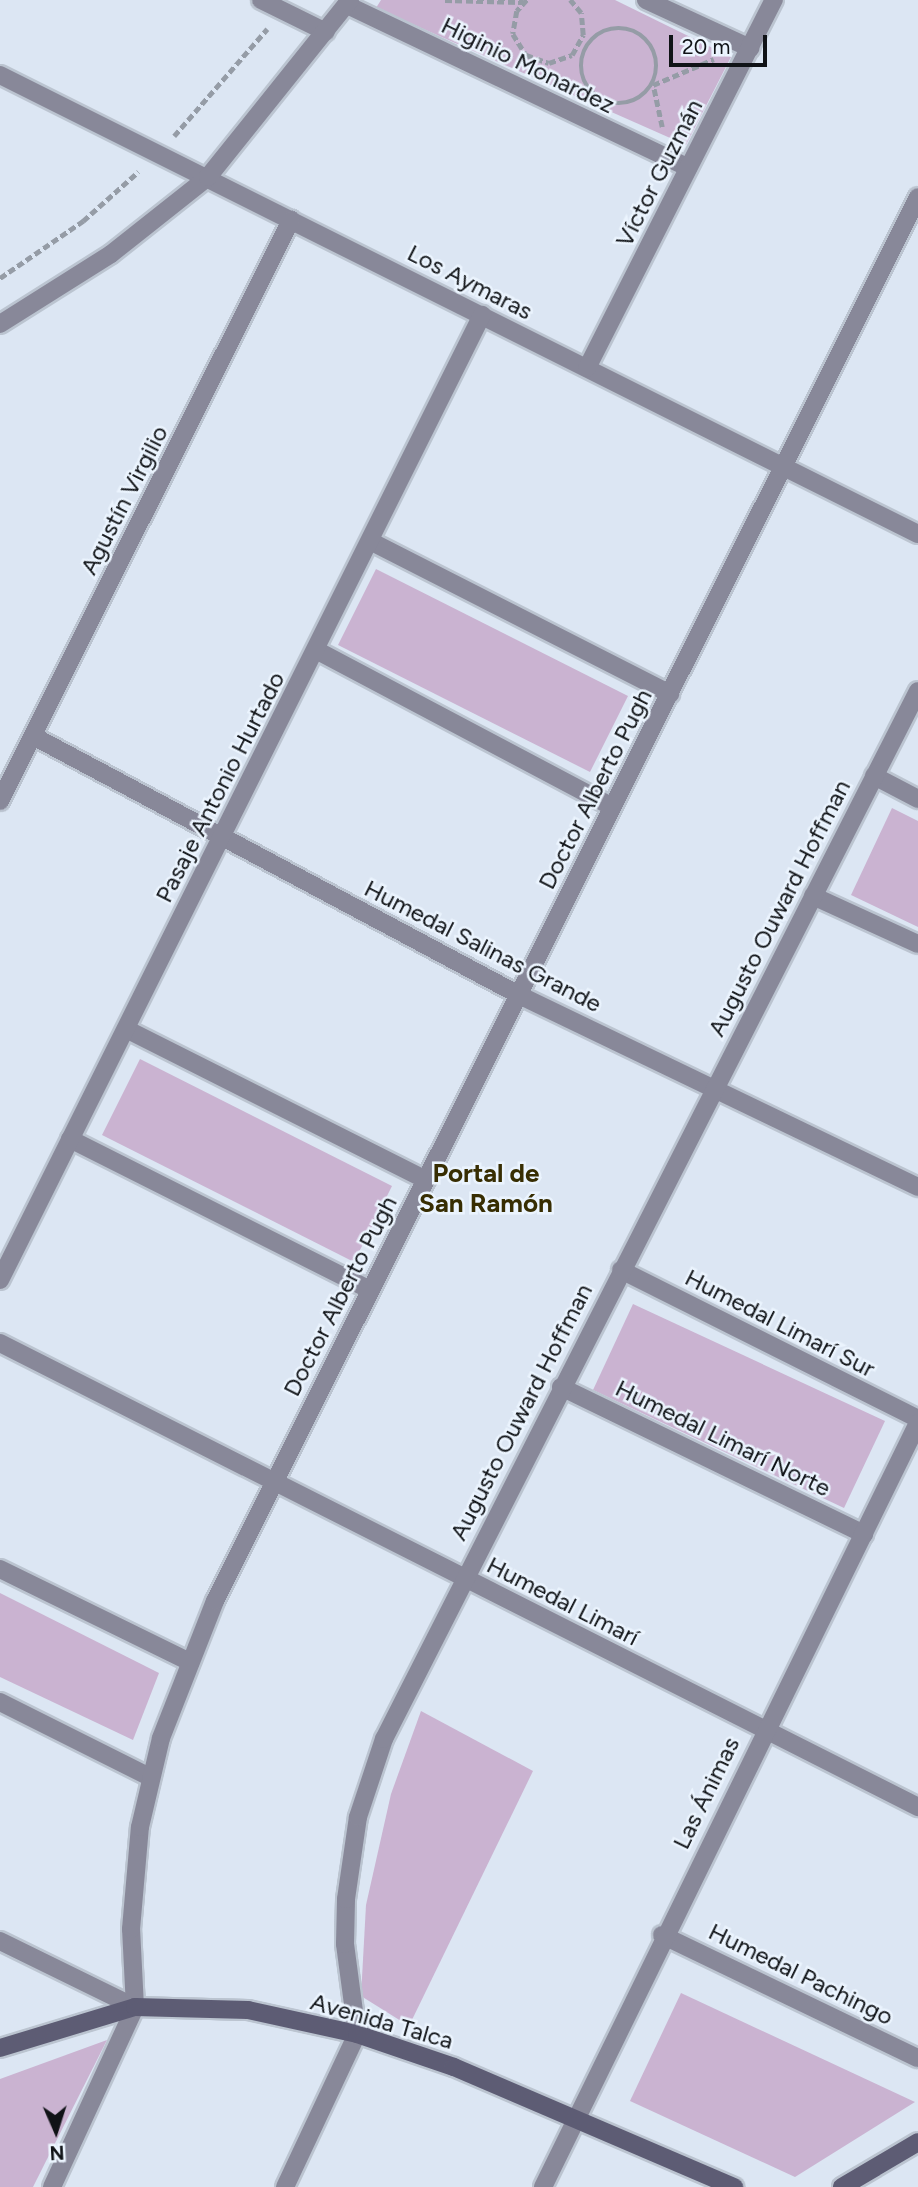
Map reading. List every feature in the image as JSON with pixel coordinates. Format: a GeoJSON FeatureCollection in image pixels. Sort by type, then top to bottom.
{"type":"FeatureCollection","features":[{"type":"Feature","properties":{"kind":"main road","name":"Avenida Talca"},"geometry":{"type":"LineString","coordinates":[[0,2049],[135,2007],[248,2010],[357,2034],[454,2067],[734,2187]]}},
{"type":"Feature","properties":{"kind":"main road"},"geometry":{"type":"LineString","coordinates":[[842,2187],[918,2142]]}},
{"type":"Feature","properties":{"kind":"street"},"geometry":{"type":"LineString","coordinates":[[261,0],[326,32]]}},
{"type":"Feature","properties":{"kind":"street"},"geometry":{"type":"LineString","coordinates":[[646,0],[748,47]]}},
{"type":"Feature","properties":{"kind":"street","name":"Víctor Guzmán"},"geometry":{"type":"LineString","coordinates":[[587,368],[774,0]]}},
{"type":"Feature","properties":{"kind":"street"},"geometry":{"type":"LineString","coordinates":[[0,324],[111,254],[208,177],[348,3]]}},
{"type":"Feature","properties":{"kind":"street","name":"Higinio Monardez"},"geometry":{"type":"LineString","coordinates":[[348,3],[688,169]]}},
{"type":"Feature","properties":{"kind":"street","name":"Los Aymaras"},"geometry":{"type":"LineString","coordinates":[[0,75],[918,534]]}},
{"type":"Feature","properties":{"kind":"street","name":"Doctor Alberto Pugh"},"geometry":{"type":"LineString","coordinates":[[52,2187],[135,2007],[134,1877],[150,1777],[190,1662],[274,1483],[918,197]]}},
{"type":"Feature","properties":{"kind":"street","name":"Agustín Virgilio"},"geometry":{"type":"LineString","coordinates":[[0,801],[291,220]]}},
{"type":"Feature","properties":{"kind":"street","name":"Pasaje Antonio Hurtado"},"geometry":{"type":"LineString","coordinates":[[0,1280],[482,315]]}},
{"type":"Feature","properties":{"kind":"street"},"geometry":{"type":"LineString","coordinates":[[369,541],[670,694]]}},
{"type":"Feature","properties":{"kind":"street"},"geometry":{"type":"LineString","coordinates":[[316,650],[612,807]]}},
{"type":"Feature","properties":{"kind":"street","name":"Augusto Ouward Hoffman"},"geometry":{"type":"LineString","coordinates":[[357,2034],[345,1944],[358,1817],[384,1739],[463,1579],[918,691]]}},
{"type":"Feature","properties":{"kind":"street","name":"Humedal Salinas Grande"},"geometry":{"type":"LineString","coordinates":[[33,736],[519,995],[918,1187]]}},
{"type":"Feature","properties":{"kind":"street"},"geometry":{"type":"LineString","coordinates":[[874,776],[918,799]]}},
{"type":"Feature","properties":{"kind":"street"},"geometry":{"type":"LineString","coordinates":[[813,895],[918,944]]}},
{"type":"Feature","properties":{"kind":"street"},"geometry":{"type":"LineString","coordinates":[[126,1029],[426,1180]]}},
{"type":"Feature","properties":{"kind":"street"},"geometry":{"type":"LineString","coordinates":[[70,1139],[370,1290]]}},
{"type":"Feature","properties":{"kind":"street","name":"Humedal Limarí Sur"},"geometry":{"type":"LineString","coordinates":[[621,1270],[918,1421]]}},
{"type":"Feature","properties":{"kind":"street","name":"Humedal Limarí"},"geometry":{"type":"LineString","coordinates":[[0,1343],[918,1807]]}},
{"type":"Feature","properties":{"kind":"street","name":"Humedal Limarí Norte"},"geometry":{"type":"LineString","coordinates":[[561,1387],[864,1534]]}},
{"type":"Feature","properties":{"kind":"street","name":"Las Ánimas"},"geometry":{"type":"LineString","coordinates":[[543,2187],[663,1935],[918,1421]]}},
{"type":"Feature","properties":{"kind":"street"},"geometry":{"type":"LineString","coordinates":[[0,1569],[190,1662]]}},
{"type":"Feature","properties":{"kind":"street"},"geometry":{"type":"LineString","coordinates":[[0,1702],[150,1777]]}},
{"type":"Feature","properties":{"kind":"street","name":"Humedal Pachingo"},"geometry":{"type":"LineString","coordinates":[[663,1935],[918,2057]]}},
{"type":"Feature","properties":{"kind":"street"},"geometry":{"type":"LineString","coordinates":[[0,1941],[135,2007]]}},
{"type":"Feature","properties":{"kind":"street"},"geometry":{"type":"LineString","coordinates":[[285,2187],[357,2034]]}},
{"type":"Feature","properties":{"kind":"path"},"geometry":{"type":"LineString","coordinates":[[446,0],[525,1],[513,34],[526,55],[549,63],[572,55],[579,46],[584,24],[570,0]]}},
{"type":"Feature","properties":{"kind":"path"},"geometry":{"type":"LineString","coordinates":[[668,159],[653,85],[657,60],[646,38],[622,27],[598,34],[589,43],[580,66],[598,98],[609,103],[634,101],[653,85],[748,47]]}},
{"type":"Feature","properties":{"kind":"path"},"geometry":{"type":"LineString","coordinates":[[579,46],[589,43]]}},
{"type":"Feature","properties":{"kind":"shaded area"},"geometry":{"type":"Polygon","coordinates":[[[381,0],[615,0],[731,57],[686,145],[376,8],[381,0]]]}},
{"type":"Feature","properties":{"kind":"shaded area"},"geometry":{"type":"Polygon","coordinates":[[[376,569],[628,696],[590,772],[338,645],[376,569]]]}},
{"type":"Feature","properties":{"kind":"shaded area"},"geometry":{"type":"Polygon","coordinates":[[[892,808],[918,821],[918,927],[851,895],[892,808]]]}},
{"type":"Feature","properties":{"kind":"shaded area"},"geometry":{"type":"Polygon","coordinates":[[[140,1059],[392,1186],[354,1262],[102,1135],[140,1059]]]}},
{"type":"Feature","properties":{"kind":"shaded area"},"geometry":{"type":"Polygon","coordinates":[[[633,1304],[885,1421],[844,1508],[593,1390],[633,1304]]]}},
{"type":"Feature","properties":{"kind":"shaded area"},"geometry":{"type":"Polygon","coordinates":[[[0,1593],[159,1673],[133,1740],[0,1677],[0,1593]]]}},
{"type":"Feature","properties":{"kind":"shaded area"},"geometry":{"type":"Polygon","coordinates":[[[421,1711],[533,1771],[409,2026],[361,1996],[366,1905],[391,1794],[421,1711]]]}},
{"type":"Feature","properties":{"kind":"shaded area"},"geometry":{"type":"Polygon","coordinates":[[[681,1993],[915,2102],[795,2177],[630,2101],[681,1993]]]}},
{"type":"Feature","properties":{"kind":"shaded area"},"geometry":{"type":"Polygon","coordinates":[[[107,2040],[33,2187],[0,2187],[0,2079],[107,2040]]]}},
{"type":"Feature","properties":{"kind":"district","name":"Portal de San Ramón"},"geometry":{"type":"Point","coordinates":[486,1189]}}]}
